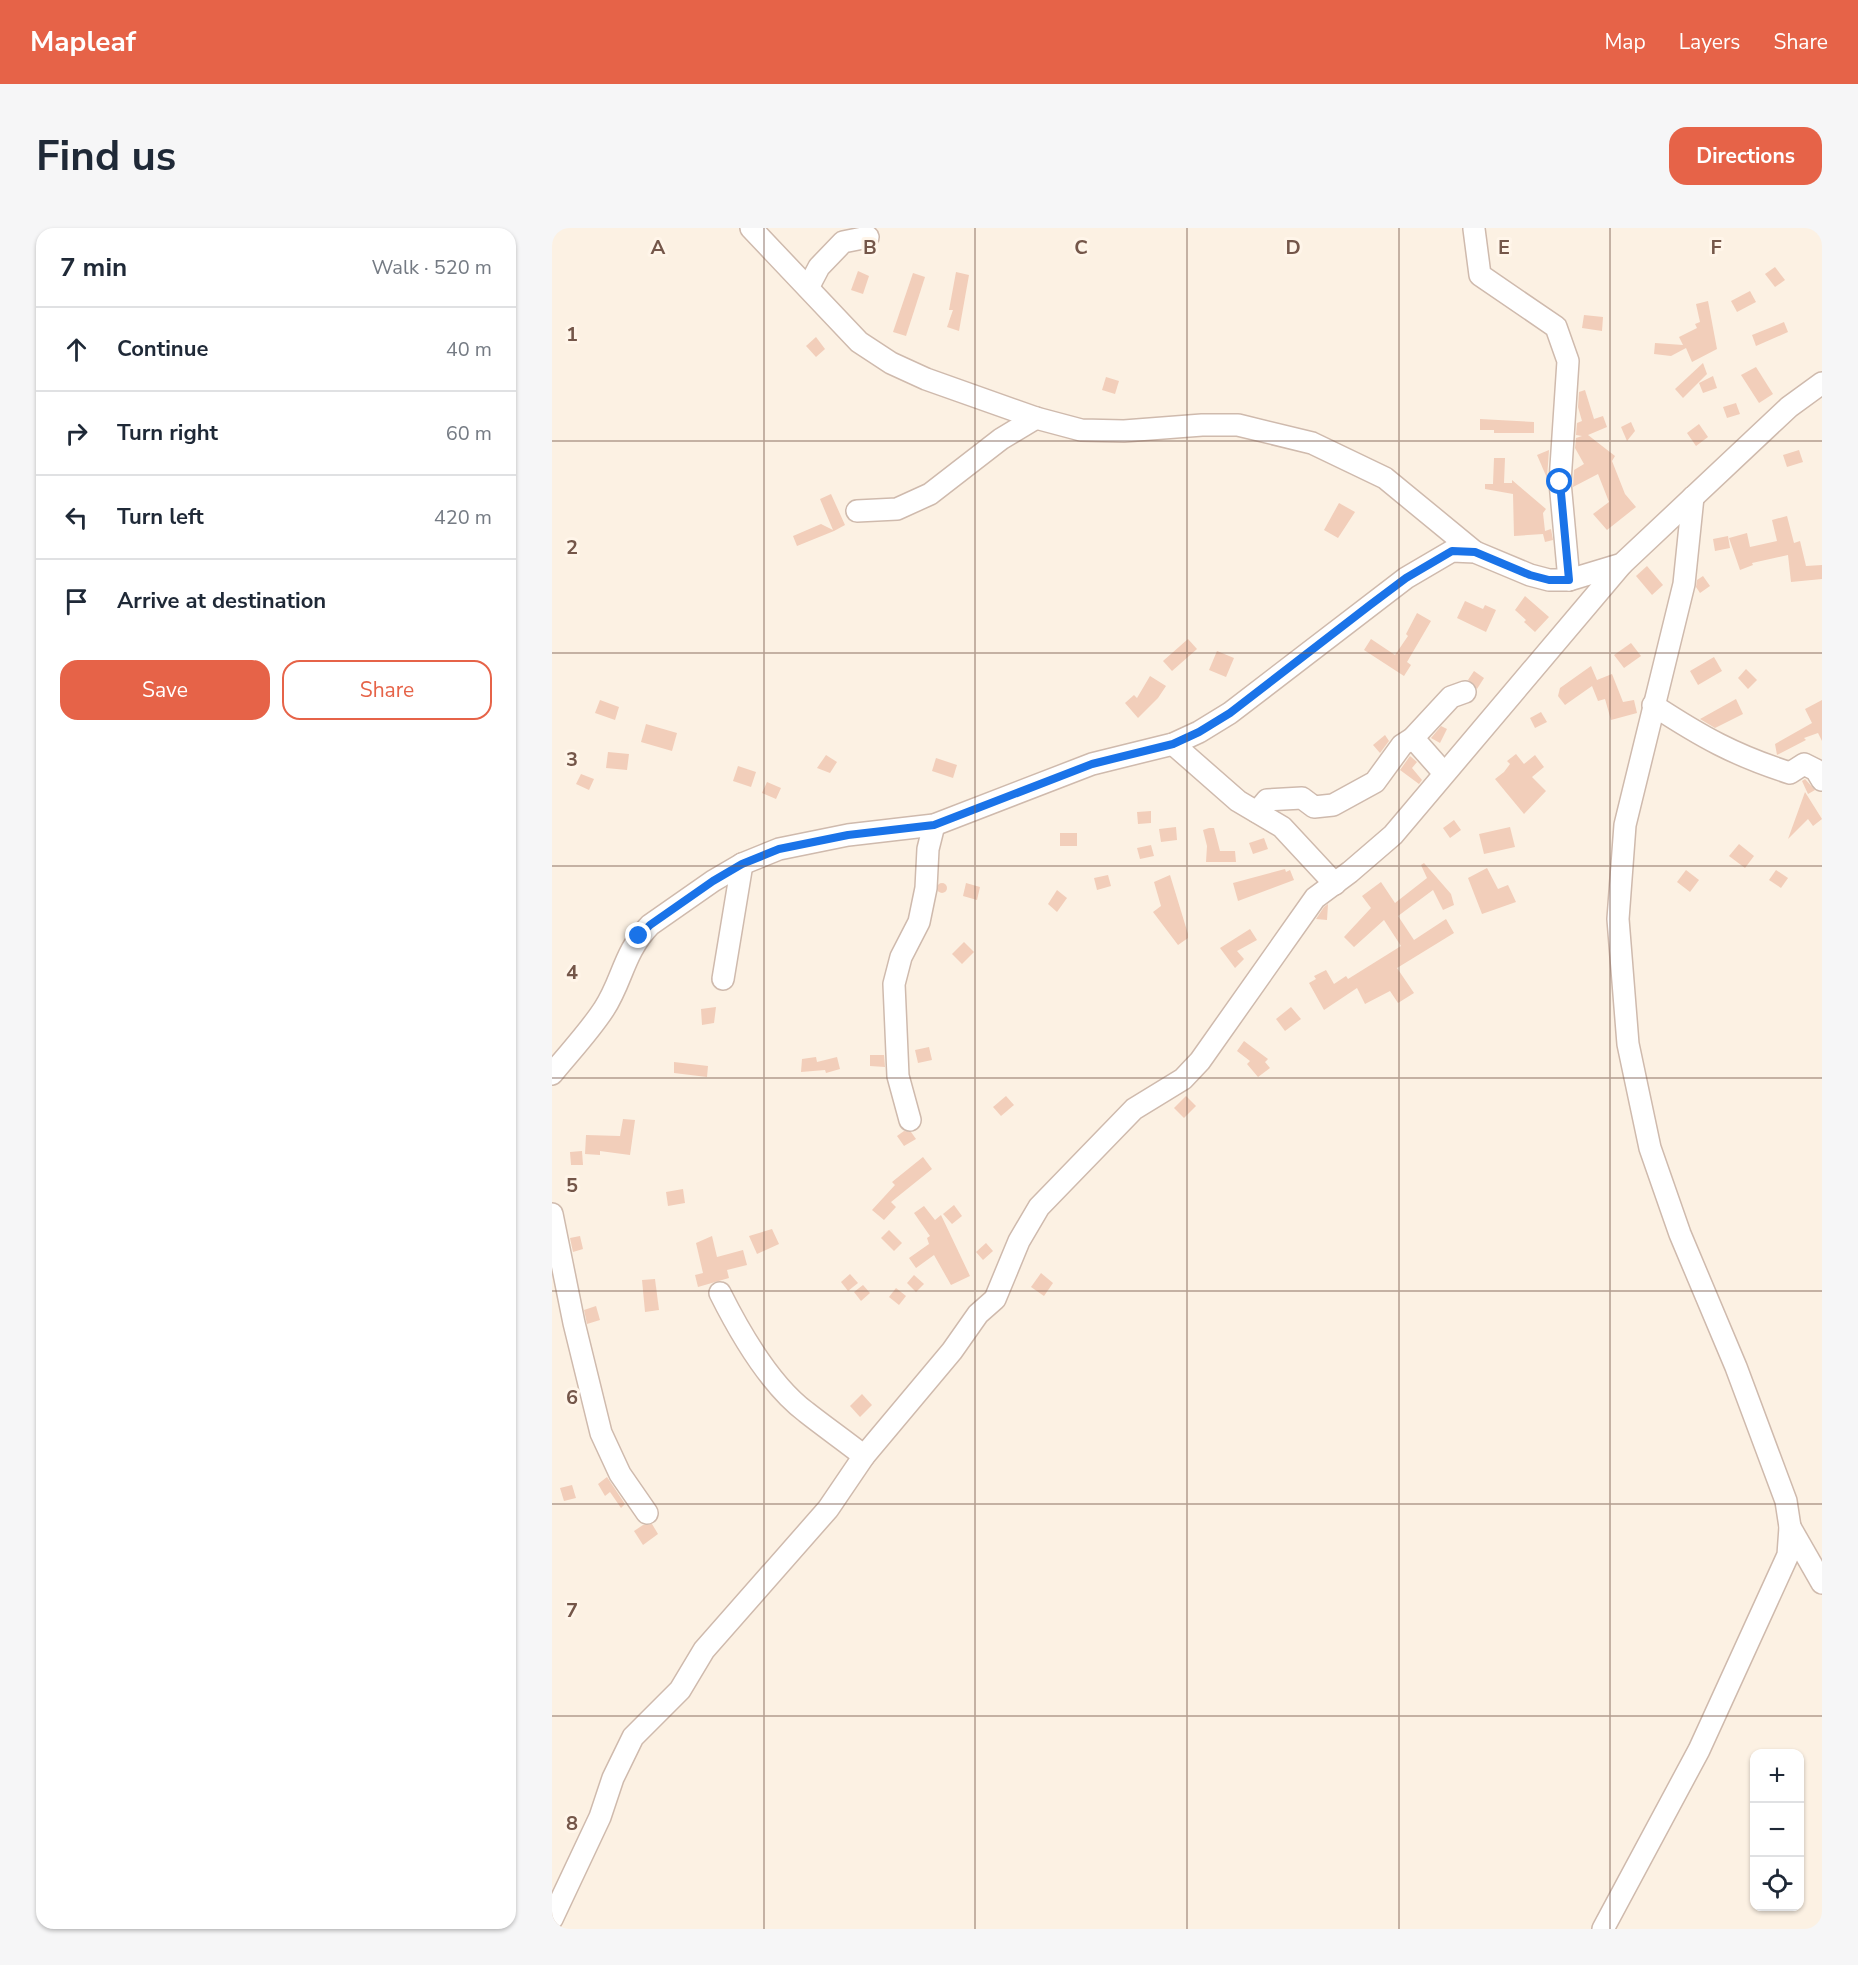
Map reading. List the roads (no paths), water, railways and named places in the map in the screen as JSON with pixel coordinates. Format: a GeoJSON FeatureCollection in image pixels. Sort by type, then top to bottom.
{"type":"FeatureCollection","features":[{"type":"Feature","properties":{"kind":"street"},"geometry":{"type":"LineString","coordinates":[[752,228],[809,286],[859,342],[891,363],[926,379],[1036,418],[1081,430],[1124,431],[1202,425],[1238,425],[1312,442],[1385,478],[1475,552],[1530,575],[1549,580],[1569,580],[1622,564]]}},
{"type":"Feature","properties":{"kind":"street"},"geometry":{"type":"LineString","coordinates":[[1474,229],[1480,275],[1556,327],[1568,361],[1560,482],[1569,580]]}},
{"type":"Feature","properties":{"kind":"street"},"geometry":{"type":"LineString","coordinates":[[809,286],[819,267],[843,242],[868,237]]}},
{"type":"Feature","properties":{"kind":"street"},"geometry":{"type":"LineString","coordinates":[[552,1919],[591,1837],[613,1778],[633,1737],[680,1690],[704,1650],[828,1509],[864,1456],[952,1351],[978,1314],[995,1299],[1019,1241],[1039,1207],[1134,1109],[1183,1079],[1200,1061],[1315,898],[1393,835],[1622,564],[1789,407],[1822,383]]}},
{"type":"Feature","properties":{"kind":"street"},"geometry":{"type":"LineString","coordinates":[[857,511],[897,509],[930,494],[1001,439],[1036,418]]}},
{"type":"Feature","properties":{"kind":"street"},"geometry":{"type":"LineString","coordinates":[[1603,1929],[1700,1750],[1788,1555],[1791,1527],[1786,1501],[1737,1367],[1689,1256],[1650,1148],[1628,1044],[1618,919],[1621,857],[1625,825],[1684,584],[1693,497]]}},
{"type":"Feature","properties":{"kind":"street"},"geometry":{"type":"LineString","coordinates":[[552,1074],[604,1009],[627,955],[639,936],[650,925],[742,864],[779,849],[812,841],[934,825],[1092,764],[1173,744],[1199,732],[1230,713],[1406,578],[1452,551],[1475,552]]}},
{"type":"Feature","properties":{"kind":"street"},"geometry":{"type":"LineString","coordinates":[[1257,812],[1267,800],[1302,798],[1314,807],[1333,805],[1375,782],[1402,745],[1413,738],[1451,697],[1465,692]]}},
{"type":"Feature","properties":{"kind":"street"},"geometry":{"type":"LineString","coordinates":[[1653,705],[1707,740],[1746,759],[1790,773],[1804,764],[1816,770],[1822,780]]}},
{"type":"Feature","properties":{"kind":"street"},"geometry":{"type":"LineString","coordinates":[[1413,738],[1444,773]]}},
{"type":"Feature","properties":{"kind":"street"},"geometry":{"type":"LineString","coordinates":[[1173,744],[1238,801],[1282,827],[1335,884]]}},
{"type":"Feature","properties":{"kind":"street"},"geometry":{"type":"LineString","coordinates":[[910,1120],[898,1076],[894,984],[901,957],[919,922],[926,888],[928,849],[934,825]]}},
{"type":"Feature","properties":{"kind":"street"},"geometry":{"type":"LineString","coordinates":[[723,979],[742,864]]}},
{"type":"Feature","properties":{"kind":"street"},"geometry":{"type":"LineString","coordinates":[[552,1214],[574,1323],[601,1433],[620,1474],[647,1513]]}},
{"type":"Feature","properties":{"kind":"street"},"geometry":{"type":"LineString","coordinates":[[720,1293],[736,1327],[771,1376],[805,1412],[864,1456]]}},
{"type":"Feature","properties":{"kind":"street"},"geometry":{"type":"LineString","coordinates":[[1791,1527],[1822,1583]]}}]}
